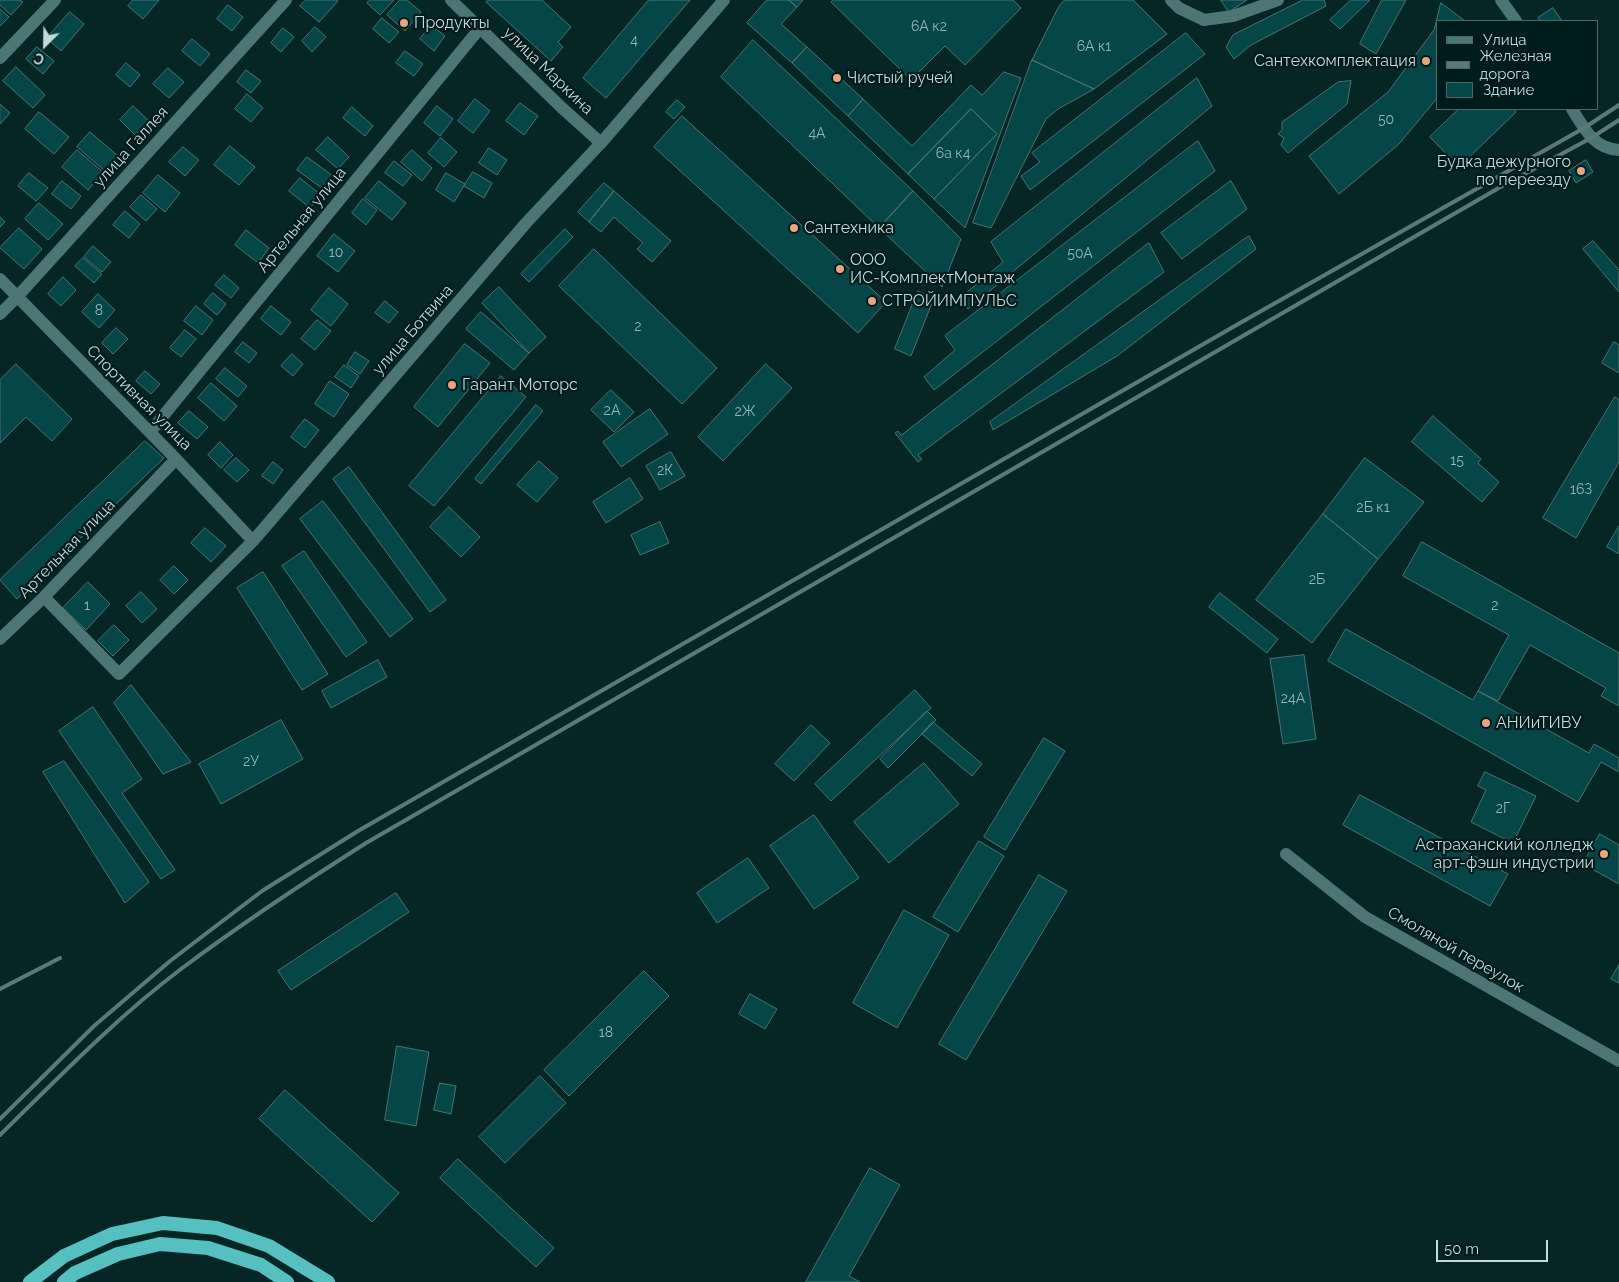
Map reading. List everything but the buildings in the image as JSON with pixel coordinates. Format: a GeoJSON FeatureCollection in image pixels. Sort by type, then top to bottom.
{"type":"FeatureCollection","features":[{"type":"Feature","properties":{"kind":"highway"},"geometry":{"type":"LineString","coordinates":[[30,1282],[64,1256],[112,1234],[164,1223],[217,1228],[269,1246],[328,1282]]}},
{"type":"Feature","properties":{"kind":"highway"},"geometry":{"type":"LineString","coordinates":[[64,1282],[75,1273],[118,1254],[160,1244],[208,1248],[261,1265],[287,1282]]}},
{"type":"Feature","properties":{"kind":"street"},"geometry":{"type":"LineString","coordinates":[[0,58],[54,0]]}},
{"type":"Feature","properties":{"kind":"street","name":"улица Галлея"},"geometry":{"type":"LineString","coordinates":[[0,314],[17,298],[286,0]]}},
{"type":"Feature","properties":{"kind":"street","name":"улица Маркина"},"geometry":{"type":"LineString","coordinates":[[451,0],[601,143]]}},
{"type":"Feature","properties":{"kind":"street","name":"улица Ботвина"},"geometry":{"type":"LineString","coordinates":[[44,597],[119,674],[253,541],[526,223],[601,143],[724,0]]}},
{"type":"Feature","properties":{"kind":"street"},"geometry":{"type":"LineString","coordinates":[[1175,4],[1204,20],[1233,16],[1278,0]]}},
{"type":"Feature","properties":{"kind":"street"},"geometry":{"type":"LineString","coordinates":[[1501,0],[1515,20]]}},
{"type":"Feature","properties":{"kind":"street","name":"Артельная улица"},"geometry":{"type":"LineString","coordinates":[[150,432],[480,28]]}},
{"type":"Feature","properties":{"kind":"street"},"geometry":{"type":"LineString","coordinates":[[1573,110],[1591,138],[1608,150],[1619,150]]}},
{"type":"Feature","properties":{"kind":"street","name":"Спортивная улица"},"geometry":{"type":"LineString","coordinates":[[0,279],[150,432],[253,541]]}},
{"type":"Feature","properties":{"kind":"street","name":"Артельная улица"},"geometry":{"type":"LineString","coordinates":[[0,639],[44,597],[176,459]]}},
{"type":"Feature","properties":{"kind":"street","name":"Смоляной переулок"},"geometry":{"type":"LineString","coordinates":[[1286,854],[1365,917],[1619,1061]]}},
{"type":"Feature","properties":{"kind":"railway"},"geometry":{"type":"LineString","coordinates":[[0,1119],[94,1026],[170,961],[262,891],[358,831],[1240,323],[1584,128],[1619,105]]}},
{"type":"Feature","properties":{"kind":"railway"},"geometry":{"type":"LineString","coordinates":[[0,1135],[88,1049],[157,988],[249,920],[366,843],[1497,189],[1591,138],[1619,120]]}},
{"type":"Feature","properties":{"kind":"railway"},"geometry":{"type":"LineString","coordinates":[[0,989],[60,958]]}},
{"type":"Feature","properties":{"kind":"place","name":"Продукты"},"geometry":{"type":"Point","coordinates":[404,23]}},
{"type":"Feature","properties":{"kind":"place","name":"Сантехкомплектация"},"geometry":{"type":"Point","coordinates":[1426,61]}},
{"type":"Feature","properties":{"kind":"place","name":"Чистый ручей"},"geometry":{"type":"Point","coordinates":[837,78]}},
{"type":"Feature","properties":{"kind":"place","name":"Будка дежурного по переезду"},"geometry":{"type":"Point","coordinates":[1581,171]}},
{"type":"Feature","properties":{"kind":"place","name":"Сантехника"},"geometry":{"type":"Point","coordinates":[794,228]}},
{"type":"Feature","properties":{"kind":"place","name":"ООО ИС-КомплектМонтаж"},"geometry":{"type":"Point","coordinates":[840,269]}},
{"type":"Feature","properties":{"kind":"place","name":"СТРОЙИМПУЛЬС"},"geometry":{"type":"Point","coordinates":[872,301]}},
{"type":"Feature","properties":{"kind":"place","name":"Гарант Моторс"},"geometry":{"type":"Point","coordinates":[452,385]}},
{"type":"Feature","properties":{"kind":"place","name":"АНИиТИВУ"},"geometry":{"type":"Point","coordinates":[1486,723]}},
{"type":"Feature","properties":{"kind":"place","name":"Астраханский колледж арт-фэшн индустрии"},"geometry":{"type":"Point","coordinates":[1604,854]}}]}
